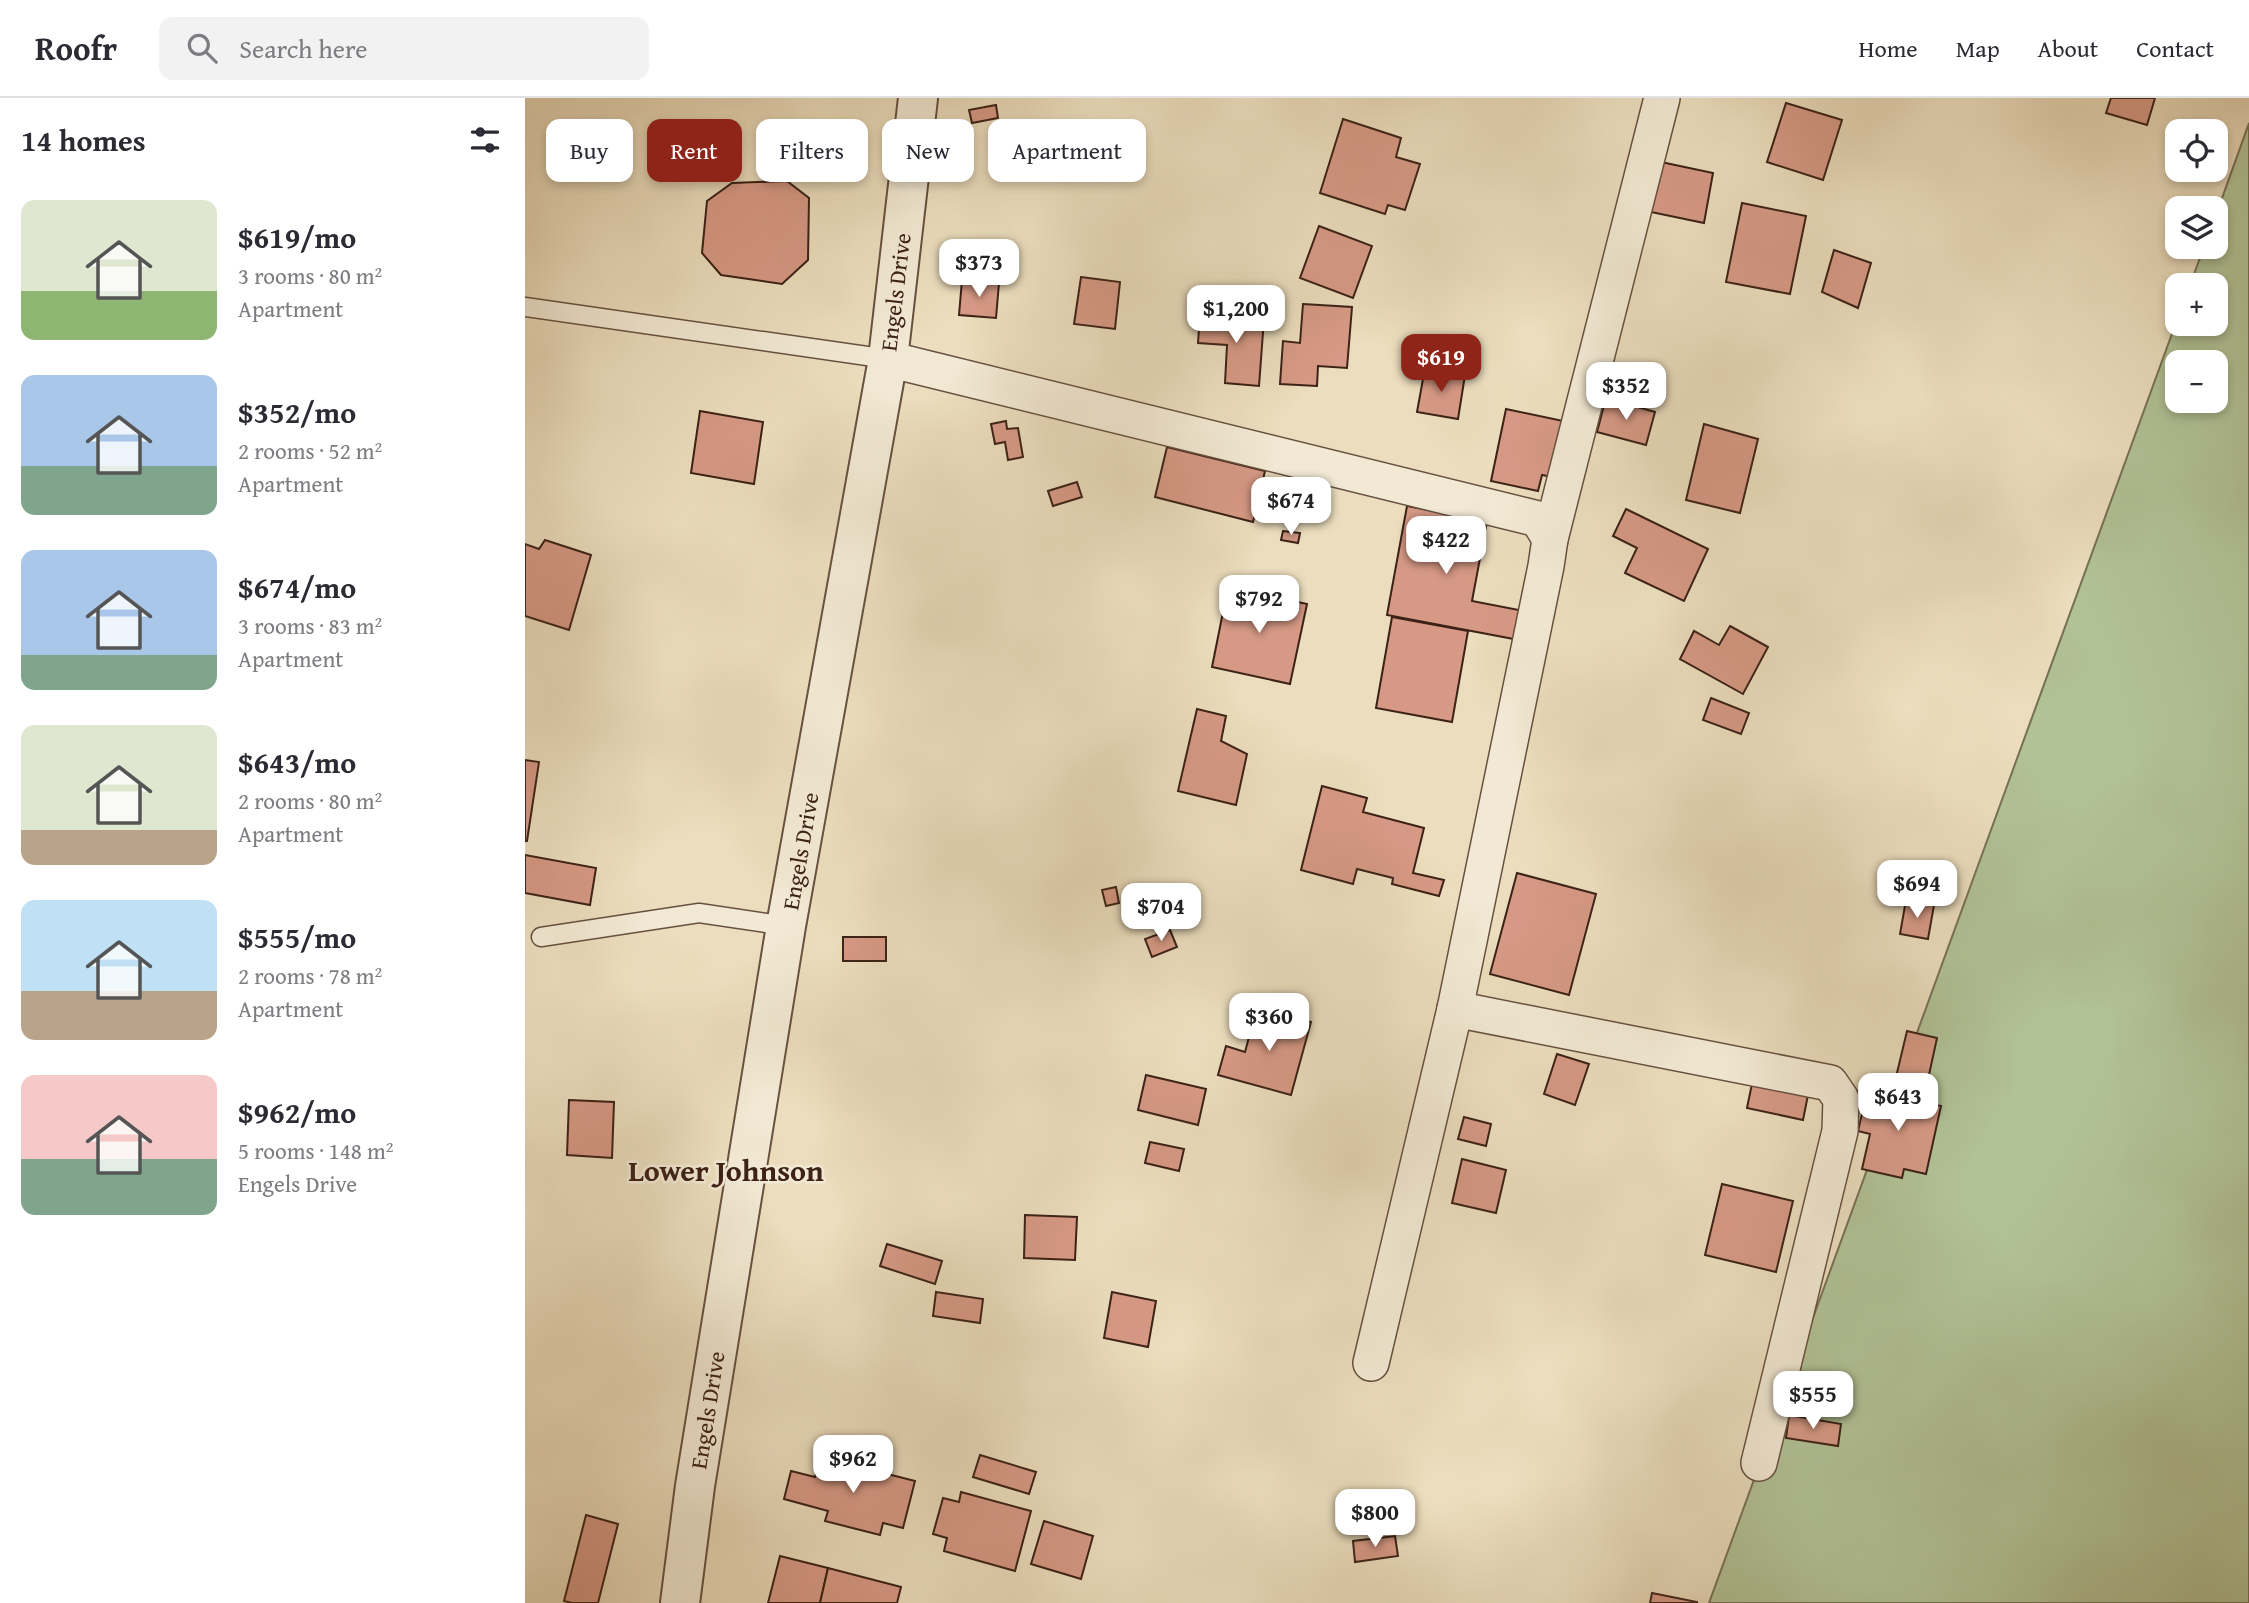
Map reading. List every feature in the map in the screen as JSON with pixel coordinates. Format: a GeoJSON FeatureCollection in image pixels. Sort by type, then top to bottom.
{"type":"FeatureCollection","features":[{"type":"Feature","properties":{"kind":"street","name":"Engels Drive"},"geometry":{"type":"LineString","coordinates":[[680,1603],[695,1486],[786,926],[888,359],[918,98]]}},
{"type":"Feature","properties":{"kind":"street"},"geometry":{"type":"LineString","coordinates":[[1371,1363],[1455,1009],[1551,539],[1662,98]]}},
{"type":"Feature","properties":{"kind":"street"},"geometry":{"type":"LineString","coordinates":[[888,359],[1538,519],[1551,539]]}},
{"type":"Feature","properties":{"kind":"street"},"geometry":{"type":"LineString","coordinates":[[1455,1009],[1830,1083],[1841,1099],[1840,1131],[1759,1463]]}},
{"type":"Feature","properties":{"kind":"lane"},"geometry":{"type":"LineString","coordinates":[[525,307],[888,359]]}},
{"type":"Feature","properties":{"kind":"lane"},"geometry":{"type":"LineString","coordinates":[[541,937],[699,913],[786,926]]}},
{"type":"Feature","properties":{"kind":"green space"},"geometry":{"type":"Polygon","coordinates":[[[2249,123],[2249,1603],[1709,1603],[2165,353],[2165,413],[2228,413],[2228,350],[2166,350],[2171,336],[2228,336],[2228,273],[2194,273],[2200,259],[2228,259],[2228,196],[2223,196],[2249,123]]]}},
{"type":"Feature","properties":{"kind":"building"},"geometry":{"type":"Polygon","coordinates":[[[2111,98],[2155,98],[2147,125],[2106,113],[2111,98]]]}},
{"type":"Feature","properties":{"kind":"building"},"geometry":{"type":"Polygon","coordinates":[[[1786,103],[1842,120],[1823,180],[1767,162],[1786,103]]]}},
{"type":"Feature","properties":{"kind":"building"},"geometry":{"type":"Polygon","coordinates":[[[996,105],[998,118],[974,123],[969,110],[996,105]]]}},
{"type":"Feature","properties":{"kind":"building"},"geometry":{"type":"Polygon","coordinates":[[[1343,119],[1401,138],[1396,157],[1420,164],[1405,210],[1388,205],[1385,214],[1320,193],[1343,119]]]}},
{"type":"Feature","properties":{"kind":"building"},"geometry":{"type":"Polygon","coordinates":[[[1661,162],[1713,173],[1704,223],[1651,212],[1661,162]]]}},
{"type":"Feature","properties":{"kind":"building"},"geometry":{"type":"Polygon","coordinates":[[[788,182],[809,198],[808,260],[782,284],[721,275],[702,253],[707,201],[732,183],[788,182]]]}},
{"type":"Feature","properties":{"kind":"building"},"geometry":{"type":"Polygon","coordinates":[[[1742,203],[1806,216],[1790,294],[1726,282],[1742,203]]]}},
{"type":"Feature","properties":{"kind":"building"},"geometry":{"type":"Polygon","coordinates":[[[1319,226],[1372,246],[1353,298],[1300,278],[1319,226]]]}},
{"type":"Feature","properties":{"kind":"building"},"geometry":{"type":"Polygon","coordinates":[[[1834,250],[1871,263],[1858,308],[1822,292],[1834,250]]]}},
{"type":"Feature","properties":{"kind":"building"},"geometry":{"type":"Polygon","coordinates":[[[1081,277],[1120,282],[1115,329],[1074,324],[1081,277]]]}},
{"type":"Feature","properties":{"kind":"building"},"geometry":{"type":"Polygon","coordinates":[[[962,280],[999,283],[996,318],[959,315],[962,280]]]}},
{"type":"Feature","properties":{"kind":"building"},"geometry":{"type":"Polygon","coordinates":[[[1303,304],[1352,307],[1347,368],[1318,366],[1317,386],[1280,384],[1283,341],[1300,343],[1303,304]]]}},
{"type":"Feature","properties":{"kind":"building"},"geometry":{"type":"Polygon","coordinates":[[[1200,314],[1264,319],[1259,386],[1225,383],[1227,345],[1198,343],[1200,314]]]}},
{"type":"Feature","properties":{"kind":"building"},"geometry":{"type":"Polygon","coordinates":[[[1425,368],[1465,375],[1458,419],[1417,412],[1425,368]]]}},
{"type":"Feature","properties":{"kind":"building"},"geometry":{"type":"Polygon","coordinates":[[[1606,398],[1655,412],[1646,445],[1597,432],[1606,398]]]}},
{"type":"Feature","properties":{"kind":"building"},"geometry":{"type":"Polygon","coordinates":[[[1506,409],[1563,421],[1552,477],[1542,475],[1538,491],[1491,481],[1506,409]]]}},
{"type":"Feature","properties":{"kind":"building"},"geometry":{"type":"Polygon","coordinates":[[[700,411],[763,422],[754,484],[691,473],[700,411]]]}},
{"type":"Feature","properties":{"kind":"building"},"geometry":{"type":"Polygon","coordinates":[[[1006,421],[1007,429],[1018,428],[1023,457],[1008,460],[1005,442],[995,444],[991,424],[1006,421]]]}},
{"type":"Feature","properties":{"kind":"building"},"geometry":{"type":"Polygon","coordinates":[[[1704,424],[1758,439],[1740,513],[1686,500],[1704,424]]]}},
{"type":"Feature","properties":{"kind":"building"},"geometry":{"type":"Polygon","coordinates":[[[1167,447],[1265,471],[1253,522],[1155,497],[1167,447]]]}},
{"type":"Feature","properties":{"kind":"building"},"geometry":{"type":"Polygon","coordinates":[[[1077,482],[1082,497],[1053,506],[1048,491],[1077,482]]]}},
{"type":"Feature","properties":{"kind":"building"},"geometry":{"type":"Polygon","coordinates":[[[1407,506],[1487,521],[1472,601],[1524,611],[1519,640],[1387,615],[1407,506]]]}},
{"type":"Feature","properties":{"kind":"building"},"geometry":{"type":"Polygon","coordinates":[[[1626,509],[1708,549],[1684,601],[1625,573],[1637,548],[1613,536],[1626,509]]]}},
{"type":"Feature","properties":{"kind":"building"},"geometry":{"type":"Polygon","coordinates":[[[1283,531],[1300,533],[1298,543],[1281,540],[1283,531]]]}},
{"type":"Feature","properties":{"kind":"building"},"geometry":{"type":"Polygon","coordinates":[[[545,540],[591,555],[569,630],[525,616],[525,544],[539,549],[545,540]]]}},
{"type":"Feature","properties":{"kind":"building"},"geometry":{"type":"Polygon","coordinates":[[[1228,587],[1307,604],[1290,684],[1212,667],[1228,587]]]}},
{"type":"Feature","properties":{"kind":"building"},"geometry":{"type":"Polygon","coordinates":[[[1392,617],[1468,631],[1452,722],[1376,708],[1392,617]]]}},
{"type":"Feature","properties":{"kind":"building"},"geometry":{"type":"Polygon","coordinates":[[[1730,626],[1768,647],[1743,694],[1680,659],[1694,631],[1719,645],[1730,626]]]}},
{"type":"Feature","properties":{"kind":"building"},"geometry":{"type":"Polygon","coordinates":[[[1711,698],[1749,713],[1741,734],[1703,720],[1711,698]]]}},
{"type":"Feature","properties":{"kind":"building"},"geometry":{"type":"Polygon","coordinates":[[[1197,709],[1226,716],[1221,741],[1247,754],[1236,805],[1178,791],[1197,709]]]}},
{"type":"Feature","properties":{"kind":"building"},"geometry":{"type":"Polygon","coordinates":[[[525,760],[539,762],[527,841],[525,841],[525,760]]]}},
{"type":"Feature","properties":{"kind":"building"},"geometry":{"type":"Polygon","coordinates":[[[1322,786],[1367,798],[1363,812],[1424,828],[1413,873],[1444,880],[1439,896],[1392,884],[1393,878],[1357,869],[1353,884],[1301,870],[1322,786]]]}},
{"type":"Feature","properties":{"kind":"building"},"geometry":{"type":"Polygon","coordinates":[[[525,855],[596,868],[590,905],[525,893],[525,855]]]}},
{"type":"Feature","properties":{"kind":"building"},"geometry":{"type":"Polygon","coordinates":[[[1517,873],[1596,894],[1569,995],[1490,974],[1517,873]]]}},
{"type":"Feature","properties":{"kind":"building"},"geometry":{"type":"Polygon","coordinates":[[[1116,887],[1119,903],[1106,906],[1102,890],[1116,887]]]}},
{"type":"Feature","properties":{"kind":"building"},"geometry":{"type":"Polygon","coordinates":[[[1906,900],[1934,905],[1928,939],[1900,934],[1906,900]]]}},
{"type":"Feature","properties":{"kind":"building"},"geometry":{"type":"Polygon","coordinates":[[[1170,930],[1177,947],[1152,957],[1145,939],[1170,930]]]}},
{"type":"Feature","properties":{"kind":"building"},"geometry":{"type":"Polygon","coordinates":[[[843,937],[886,937],[886,961],[843,961],[843,937]]]}},
{"type":"Feature","properties":{"kind":"building"},"geometry":{"type":"Polygon","coordinates":[[[1257,1007],[1311,1022],[1291,1095],[1218,1075],[1226,1046],[1245,1052],[1257,1007]]]}},
{"type":"Feature","properties":{"kind":"building"},"geometry":{"type":"Polygon","coordinates":[[[1907,1031],[1937,1038],[1927,1084],[1896,1077],[1907,1031]]]}},
{"type":"Feature","properties":{"kind":"building"},"geometry":{"type":"Polygon","coordinates":[[[1557,1054],[1589,1064],[1575,1105],[1544,1094],[1557,1054]]]}},
{"type":"Feature","properties":{"kind":"building"},"geometry":{"type":"Polygon","coordinates":[[[1754,1074],[1810,1085],[1803,1120],[1747,1108],[1754,1074]]]}},
{"type":"Feature","properties":{"kind":"building"},"geometry":{"type":"Polygon","coordinates":[[[1146,1075],[1206,1089],[1198,1125],[1138,1110],[1146,1075]]]}},
{"type":"Feature","properties":{"kind":"building"},"geometry":{"type":"Polygon","coordinates":[[[1868,1088],[1941,1106],[1926,1174],[1904,1169],[1902,1178],[1862,1169],[1870,1134],[1858,1131],[1868,1088]]]}},
{"type":"Feature","properties":{"kind":"building"},"geometry":{"type":"Polygon","coordinates":[[[569,1100],[614,1102],[612,1158],[567,1155],[569,1100]]]}},
{"type":"Feature","properties":{"kind":"building"},"geometry":{"type":"Polygon","coordinates":[[[1464,1117],[1491,1124],[1486,1146],[1458,1139],[1464,1117]]]}},
{"type":"Feature","properties":{"kind":"building"},"geometry":{"type":"Polygon","coordinates":[[[1150,1142],[1184,1149],[1179,1171],[1145,1163],[1150,1142]]]}},
{"type":"Feature","properties":{"kind":"building"},"geometry":{"type":"Polygon","coordinates":[[[1462,1159],[1506,1170],[1496,1213],[1452,1203],[1462,1159]]]}},
{"type":"Feature","properties":{"kind":"building"},"geometry":{"type":"Polygon","coordinates":[[[1722,1184],[1793,1201],[1776,1272],[1705,1255],[1722,1184]]]}},
{"type":"Feature","properties":{"kind":"building"},"geometry":{"type":"Polygon","coordinates":[[[1025,1215],[1077,1217],[1075,1260],[1024,1258],[1025,1215]]]}},
{"type":"Feature","properties":{"kind":"building"},"geometry":{"type":"Polygon","coordinates":[[[887,1244],[942,1261],[935,1284],[880,1266],[887,1244]]]}},
{"type":"Feature","properties":{"kind":"building"},"geometry":{"type":"Polygon","coordinates":[[[936,1292],[983,1299],[980,1323],[933,1316],[936,1292]]]}},
{"type":"Feature","properties":{"kind":"building"},"geometry":{"type":"Polygon","coordinates":[[[1112,1292],[1156,1301],[1148,1347],[1104,1338],[1112,1292]]]}},
{"type":"Feature","properties":{"kind":"building"},"geometry":{"type":"Polygon","coordinates":[[[1789,1415],[1841,1424],[1838,1446],[1786,1438],[1789,1415]]]}},
{"type":"Feature","properties":{"kind":"building"},"geometry":{"type":"Polygon","coordinates":[[[980,1455],[1036,1472],[1029,1494],[973,1477],[980,1455]]]}},
{"type":"Feature","properties":{"kind":"building"},"geometry":{"type":"Polygon","coordinates":[[[821,1457],[915,1481],[903,1528],[883,1523],[880,1535],[825,1521],[828,1511],[784,1499],[791,1471],[815,1477],[821,1457]]]}},
{"type":"Feature","properties":{"kind":"building"},"geometry":{"type":"Polygon","coordinates":[[[961,1492],[1031,1511],[1015,1571],[944,1551],[947,1538],[933,1534],[943,1498],[959,1502],[961,1492]]]}},
{"type":"Feature","properties":{"kind":"building"},"geometry":{"type":"Polygon","coordinates":[[[586,1515],[618,1524],[598,1603],[572,1603],[564,1601],[586,1515]]]}},
{"type":"Feature","properties":{"kind":"building"},"geometry":{"type":"Polygon","coordinates":[[[1044,1521],[1093,1536],[1081,1579],[1031,1564],[1044,1521]]]}},
{"type":"Feature","properties":{"kind":"building"},"geometry":{"type":"Polygon","coordinates":[[[1395,1536],[1398,1556],[1355,1562],[1353,1541],[1395,1536]]]}},
{"type":"Feature","properties":{"kind":"building"},"geometry":{"type":"Polygon","coordinates":[[[780,1556],[828,1568],[820,1603],[768,1603],[780,1556]]]}},
{"type":"Feature","properties":{"kind":"building"},"geometry":{"type":"Polygon","coordinates":[[[828,1568],[901,1587],[897,1603],[820,1603],[828,1568]]]}},
{"type":"Feature","properties":{"kind":"building"},"geometry":{"type":"Polygon","coordinates":[[[1652,1593],[1697,1602],[1697,1603],[1650,1603],[1652,1593]]]}},
{"type":"Feature","properties":{"kind":"district","name":"Lower Johnson"},"geometry":{"type":"Point","coordinates":[726,1170]}}]}
